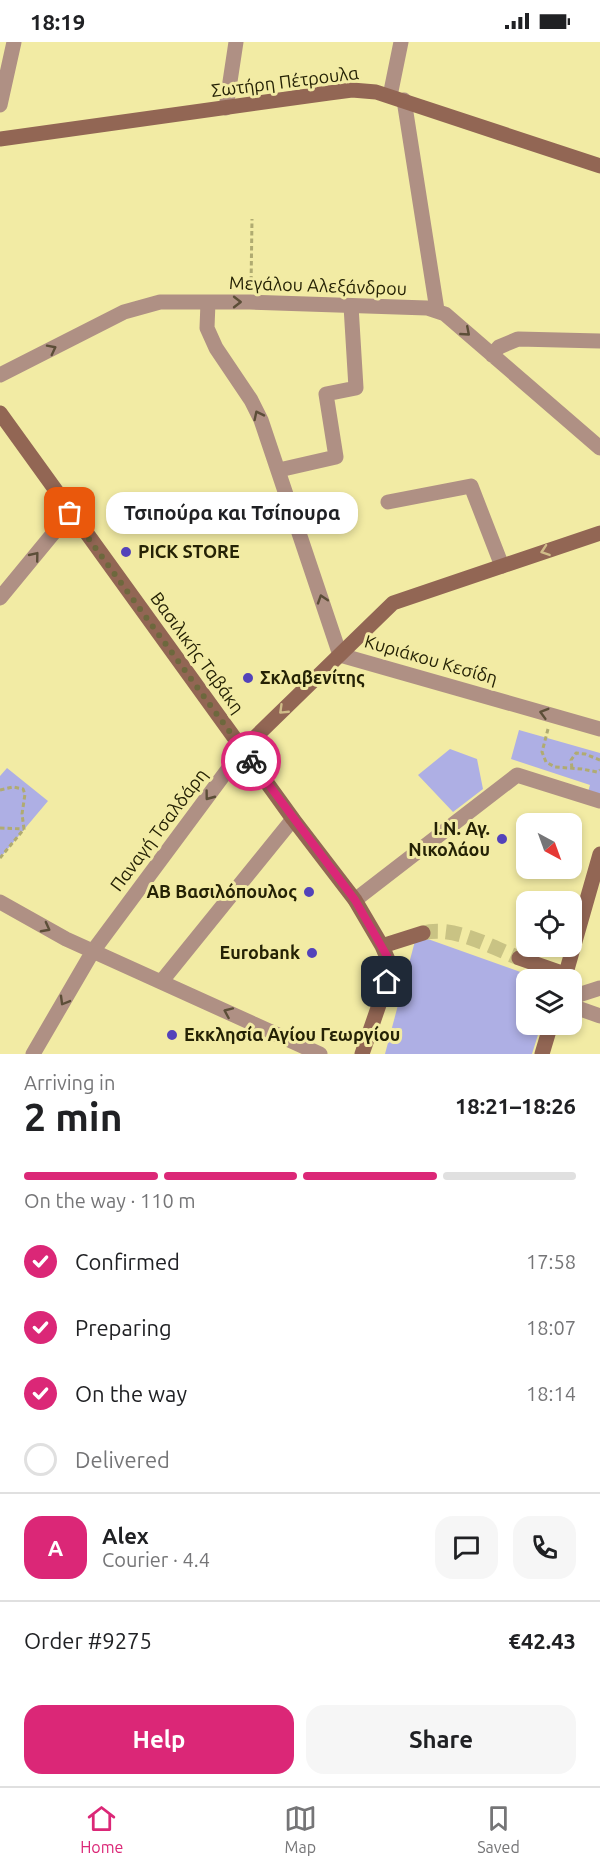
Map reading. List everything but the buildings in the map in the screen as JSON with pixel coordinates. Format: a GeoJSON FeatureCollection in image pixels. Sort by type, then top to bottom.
{"type":"FeatureCollection","features":[{"type":"Feature","properties":{"kind":"street"},"geometry":{"type":"LineString","coordinates":[[0,105],[14,42]]}},
{"type":"Feature","properties":{"kind":"street"},"geometry":{"type":"LineString","coordinates":[[226,108],[236,42]]}},
{"type":"Feature","properties":{"kind":"street"},"geometry":{"type":"LineString","coordinates":[[401,42],[397,98],[437,310],[445,314],[600,448]]}},
{"type":"Feature","properties":{"kind":"street","name":"Σωτήρη Πέτρουλα"},"geometry":{"type":"LineString","coordinates":[[0,139],[352,90],[375,92],[397,98],[600,166]]}},
{"type":"Feature","properties":{"kind":"street","name":"Μεγάλου Αλεξάνδρου"},"geometry":{"type":"LineString","coordinates":[[0,375],[124,312],[160,302],[250,302],[437,310]]}},
{"type":"Feature","properties":{"kind":"street","name":"Κυριάκου Κεσίδη"},"geometry":{"type":"LineString","coordinates":[[208,302],[207,328],[216,348],[259,416],[340,655],[600,729]]}},
{"type":"Feature","properties":{"kind":"street"},"geometry":{"type":"LineString","coordinates":[[279,470],[336,457],[326,394],[356,388],[351,306]]}},
{"type":"Feature","properties":{"kind":"street"},"geometry":{"type":"LineString","coordinates":[[492,355],[499,347],[518,339],[600,341]]}},
{"type":"Feature","properties":{"kind":"street","name":"Βασιλικής Ταβάκη"},"geometry":{"type":"LineString","coordinates":[[0,414],[293,819],[355,900],[382,946],[389,962],[389,976],[362,1054]]}},
{"type":"Feature","properties":{"kind":"street"},"geometry":{"type":"LineString","coordinates":[[388,502],[471,486],[502,566]]}},
{"type":"Feature","properties":{"kind":"street"},"geometry":{"type":"LineString","coordinates":[[0,598],[70,513]]}},
{"type":"Feature","properties":{"kind":"street","name":"Παναγή Τσαλδάρη"},"geometry":{"type":"LineString","coordinates":[[33,1054],[93,951],[243,749],[393,603],[600,533]]}},
{"type":"Feature","properties":{"kind":"street"},"geometry":{"type":"LineString","coordinates":[[355,900],[517,775],[600,801]]}},
{"type":"Feature","properties":{"kind":"street"},"geometry":{"type":"LineString","coordinates":[[161,982],[293,819]]}},
{"type":"Feature","properties":{"kind":"street"},"geometry":{"type":"LineString","coordinates":[[567,969],[600,854]]}},
{"type":"Feature","properties":{"kind":"street"},"geometry":{"type":"LineString","coordinates":[[0,902],[66,939],[320,1054]]}},
{"type":"Feature","properties":{"kind":"street"},"geometry":{"type":"LineString","coordinates":[[382,946],[423,933]]}},
{"type":"Feature","properties":{"kind":"street"},"geometry":{"type":"LineString","coordinates":[[519,958],[546,969]]}},
{"type":"Feature","properties":{"kind":"street"},"geometry":{"type":"LineString","coordinates":[[582,994],[600,988]]}},
{"type":"Feature","properties":{"kind":"street"},"geometry":{"type":"LineString","coordinates":[[582,1010],[600,1016]]}},
{"type":"Feature","properties":{"kind":"street"},"geometry":{"type":"LineString","coordinates":[[542,1054],[547,1035]]}},
{"type":"Feature","properties":{"kind":"path"},"geometry":{"type":"LineString","coordinates":[[250,302],[252,219]]}},
{"type":"Feature","properties":{"kind":"path"},"geometry":{"type":"LineString","coordinates":[[548,729],[542,752],[546,762],[555,767],[597,772],[600,770]]}},
{"type":"Feature","properties":{"kind":"path"},"geometry":{"type":"LineString","coordinates":[[572,768],[571,760],[576,753],[600,760]]}},
{"type":"Feature","properties":{"kind":"path"},"geometry":{"type":"LineString","coordinates":[[0,790],[13,787],[23,789],[25,794],[22,814],[24,829],[0,858]]}},
{"type":"Feature","properties":{"kind":"path"},"geometry":{"type":"LineString","coordinates":[[0,828],[24,829]]}},
{"type":"Feature","properties":{"kind":"shaded area"},"geometry":{"type":"Polygon","coordinates":[[[519,730],[600,753],[600,795],[588,792],[590,785],[511,759],[519,730]]]}},
{"type":"Feature","properties":{"kind":"shaded area"},"geometry":{"type":"Polygon","coordinates":[[[450,749],[477,759],[483,789],[453,812],[418,775],[450,749]]]}},
{"type":"Feature","properties":{"kind":"shaded area"},"geometry":{"type":"Polygon","coordinates":[[[7,768],[48,801],[0,858],[0,776],[7,768]]]}},
{"type":"Feature","properties":{"kind":"shaded area"},"geometry":{"type":"Polygon","coordinates":[[[425,938],[516,970],[516,1035],[538,1035],[532,1054],[385,1054],[415,941],[425,938]]]}},
{"type":"Feature","properties":{"kind":"tunnel"},"geometry":{"type":"LineString","coordinates":[[423,933],[435,931],[460,934],[519,958]]}},
{"type":"Feature","properties":{"kind":"way so far"},"geometry":{"type":"LineString","coordinates":[[70,513],[251,761]]}},
{"type":"Feature","properties":{"kind":"place","name":"Τσιπούρα και Τσίπουρα"},"geometry":{"type":"Point","coordinates":[70,513]}},
{"type":"Feature","properties":{"kind":"place","name":"PICK STORE"},"geometry":{"type":"Point","coordinates":[126,552]}},
{"type":"Feature","properties":{"kind":"place","name":"Σκλαβενίτης"},"geometry":{"type":"Point","coordinates":[248,678]}},
{"type":"Feature","properties":{"kind":"place","name":"Ι.Ν. Αγ. Νικολάου"},"geometry":{"type":"Point","coordinates":[502,839]}},
{"type":"Feature","properties":{"kind":"place","name":"ΑΒ Βασιλόπουλος"},"geometry":{"type":"Point","coordinates":[309,892]}},
{"type":"Feature","properties":{"kind":"place","name":"Eurobank"},"geometry":{"type":"Point","coordinates":[312,953]}},
{"type":"Feature","properties":{"kind":"place","name":"Εκκλησία Αγίου Γεωργίου"},"geometry":{"type":"Point","coordinates":[172,1035]}},
{"type":"Feature","properties":{"kind":"route"},"geometry":{"type":"LineString","coordinates":[[251,761],[355,900],[387,956],[390,969],[387,982]]}}]}
